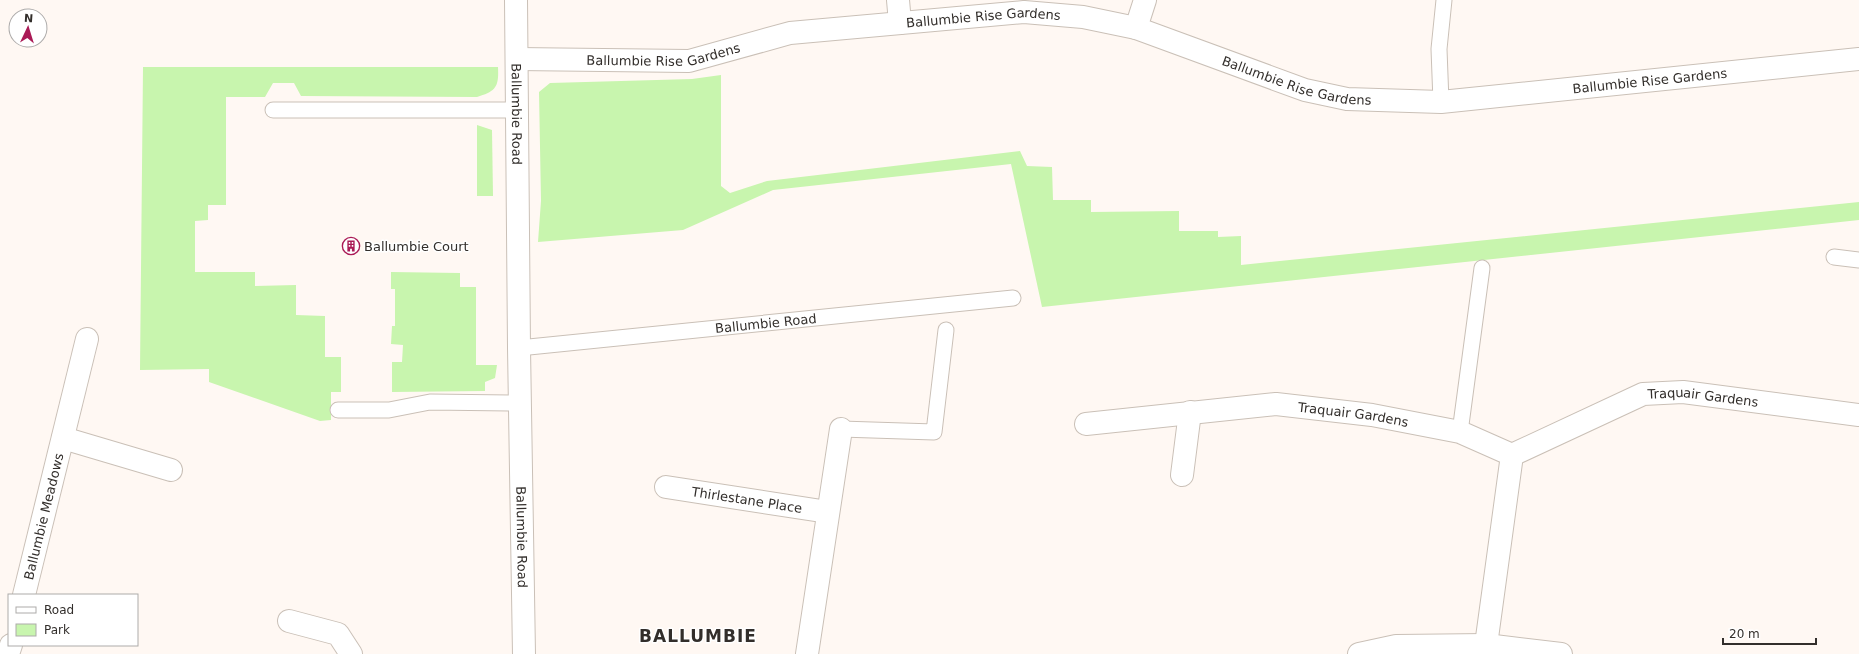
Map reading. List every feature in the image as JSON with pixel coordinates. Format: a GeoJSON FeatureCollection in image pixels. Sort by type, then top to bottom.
{"type":"FeatureCollection","features":[{"type":"Feature","properties":{"kind":"street","name":"Ballumbie Road"},"geometry":{"type":"LineString","coordinates":[[516,0],[518,110],[518,348],[524,654]]}},
{"type":"Feature","properties":{"kind":"street"},"geometry":{"type":"LineString","coordinates":[[898,0],[900,22]]}},
{"type":"Feature","properties":{"kind":"street"},"geometry":{"type":"LineString","coordinates":[[1136,28],[1145,0]]}},
{"type":"Feature","properties":{"kind":"street","name":"Ballumbie Rise Gardens"},"geometry":{"type":"LineString","coordinates":[[517,59],[689,60],[790,33],[1024,12],[1083,17],[1136,28],[1305,90],[1347,99],[1441,102],[1859,59]]}},
{"type":"Feature","properties":{"kind":"street","name":"Ballumbie Meadows"},"geometry":{"type":"LineString","coordinates":[[24,594],[87,339]]}},
{"type":"Feature","properties":{"kind":"street","name":"Traquair Gardens"},"geometry":{"type":"LineString","coordinates":[[1086,424],[1276,404],[1372,415],[1460,432],[1512,455],[1643,394],[1683,392],[1859,415]]}},
{"type":"Feature","properties":{"kind":"street"},"geometry":{"type":"LineString","coordinates":[[1182,475],[1190,412]]}},
{"type":"Feature","properties":{"kind":"street"},"geometry":{"type":"LineString","coordinates":[[807,654],[840,429]]}},
{"type":"Feature","properties":{"kind":"street","name":"Ballumbie Meadows"},"geometry":{"type":"LineString","coordinates":[[63,438],[171,470]]}},
{"type":"Feature","properties":{"kind":"street"},"geometry":{"type":"LineString","coordinates":[[1486,646],[1512,455]]}},
{"type":"Feature","properties":{"kind":"street","name":"Thirlestane Place"},"geometry":{"type":"LineString","coordinates":[[666,487],[828,512]]}},
{"type":"Feature","properties":{"kind":"street"},"geometry":{"type":"LineString","coordinates":[[289,621],[338,634],[351,654]]}},
{"type":"Feature","properties":{"kind":"street"},"geometry":{"type":"LineString","coordinates":[[1359,654],[1396,646],[1486,646],[1561,654]]}},
{"type":"Feature","properties":{"kind":"lane"},"geometry":{"type":"LineString","coordinates":[[1441,102],[1439,49],[1444,0]]}},
{"type":"Feature","properties":{"kind":"lane"},"geometry":{"type":"LineString","coordinates":[[273,110],[518,110]]}},
{"type":"Feature","properties":{"kind":"lane"},"geometry":{"type":"LineString","coordinates":[[1834,258],[1859,260]]}},
{"type":"Feature","properties":{"kind":"lane"},"geometry":{"type":"LineString","coordinates":[[1460,432],[1482,268]]}},
{"type":"Feature","properties":{"kind":"lane","name":"Ballumbie Road"},"geometry":{"type":"LineString","coordinates":[[518,348],[1013,298]]}},
{"type":"Feature","properties":{"kind":"lane"},"geometry":{"type":"LineString","coordinates":[[840,429],[934,432],[946,330]]}},
{"type":"Feature","properties":{"kind":"lane"},"geometry":{"type":"LineString","coordinates":[[338,410],[389,410],[430,402],[520,403]]}},
{"type":"Feature","properties":{"kind":"green space"},"geometry":{"type":"Polygon","coordinates":[[[143,67],[498,67],[498,79],[495,87],[488,93],[477,97],[301,96],[294,83],[273,83],[265,97],[226,97],[226,205],[208,205],[208,220],[195,221],[195,272],[255,272],[255,286],[296,285],[296,315],[325,316],[325,357],[341,357],[341,392],[331,392],[331,420],[320,421],[209,382],[209,369],[140,370],[143,67]]]}},
{"type":"Feature","properties":{"kind":"green space"},"geometry":{"type":"Polygon","coordinates":[[[721,75],[721,186],[730,193],[767,181],[1020,151],[1027,166],[1052,167],[1053,200],[1091,200],[1091,212],[1179,211],[1179,231],[1218,231],[1218,237],[1241,236],[1241,265],[1859,202],[1859,220],[1042,307],[1011,164],[773,190],[683,230],[538,242],[541,201],[539,92],[550,83],[692,79],[721,75]]]}},
{"type":"Feature","properties":{"kind":"green space"},"geometry":{"type":"Polygon","coordinates":[[[477,125],[492,130],[493,196],[477,196],[477,125]]]}},
{"type":"Feature","properties":{"kind":"green space"},"geometry":{"type":"Polygon","coordinates":[[[391,272],[460,273],[460,287],[476,287],[476,365],[497,365],[495,378],[485,382],[485,391],[392,392],[392,362],[402,362],[403,345],[391,344],[392,326],[395,326],[395,289],[391,289],[391,272]]]}},
{"type":"Feature","properties":{"kind":"place","name":"Ballumbie Court"},"geometry":{"type":"Point","coordinates":[351,246]}},
{"type":"Feature","properties":{"kind":"district","name":"BALLUMBIE"},"geometry":{"type":"Point","coordinates":[698,636]}}]}
